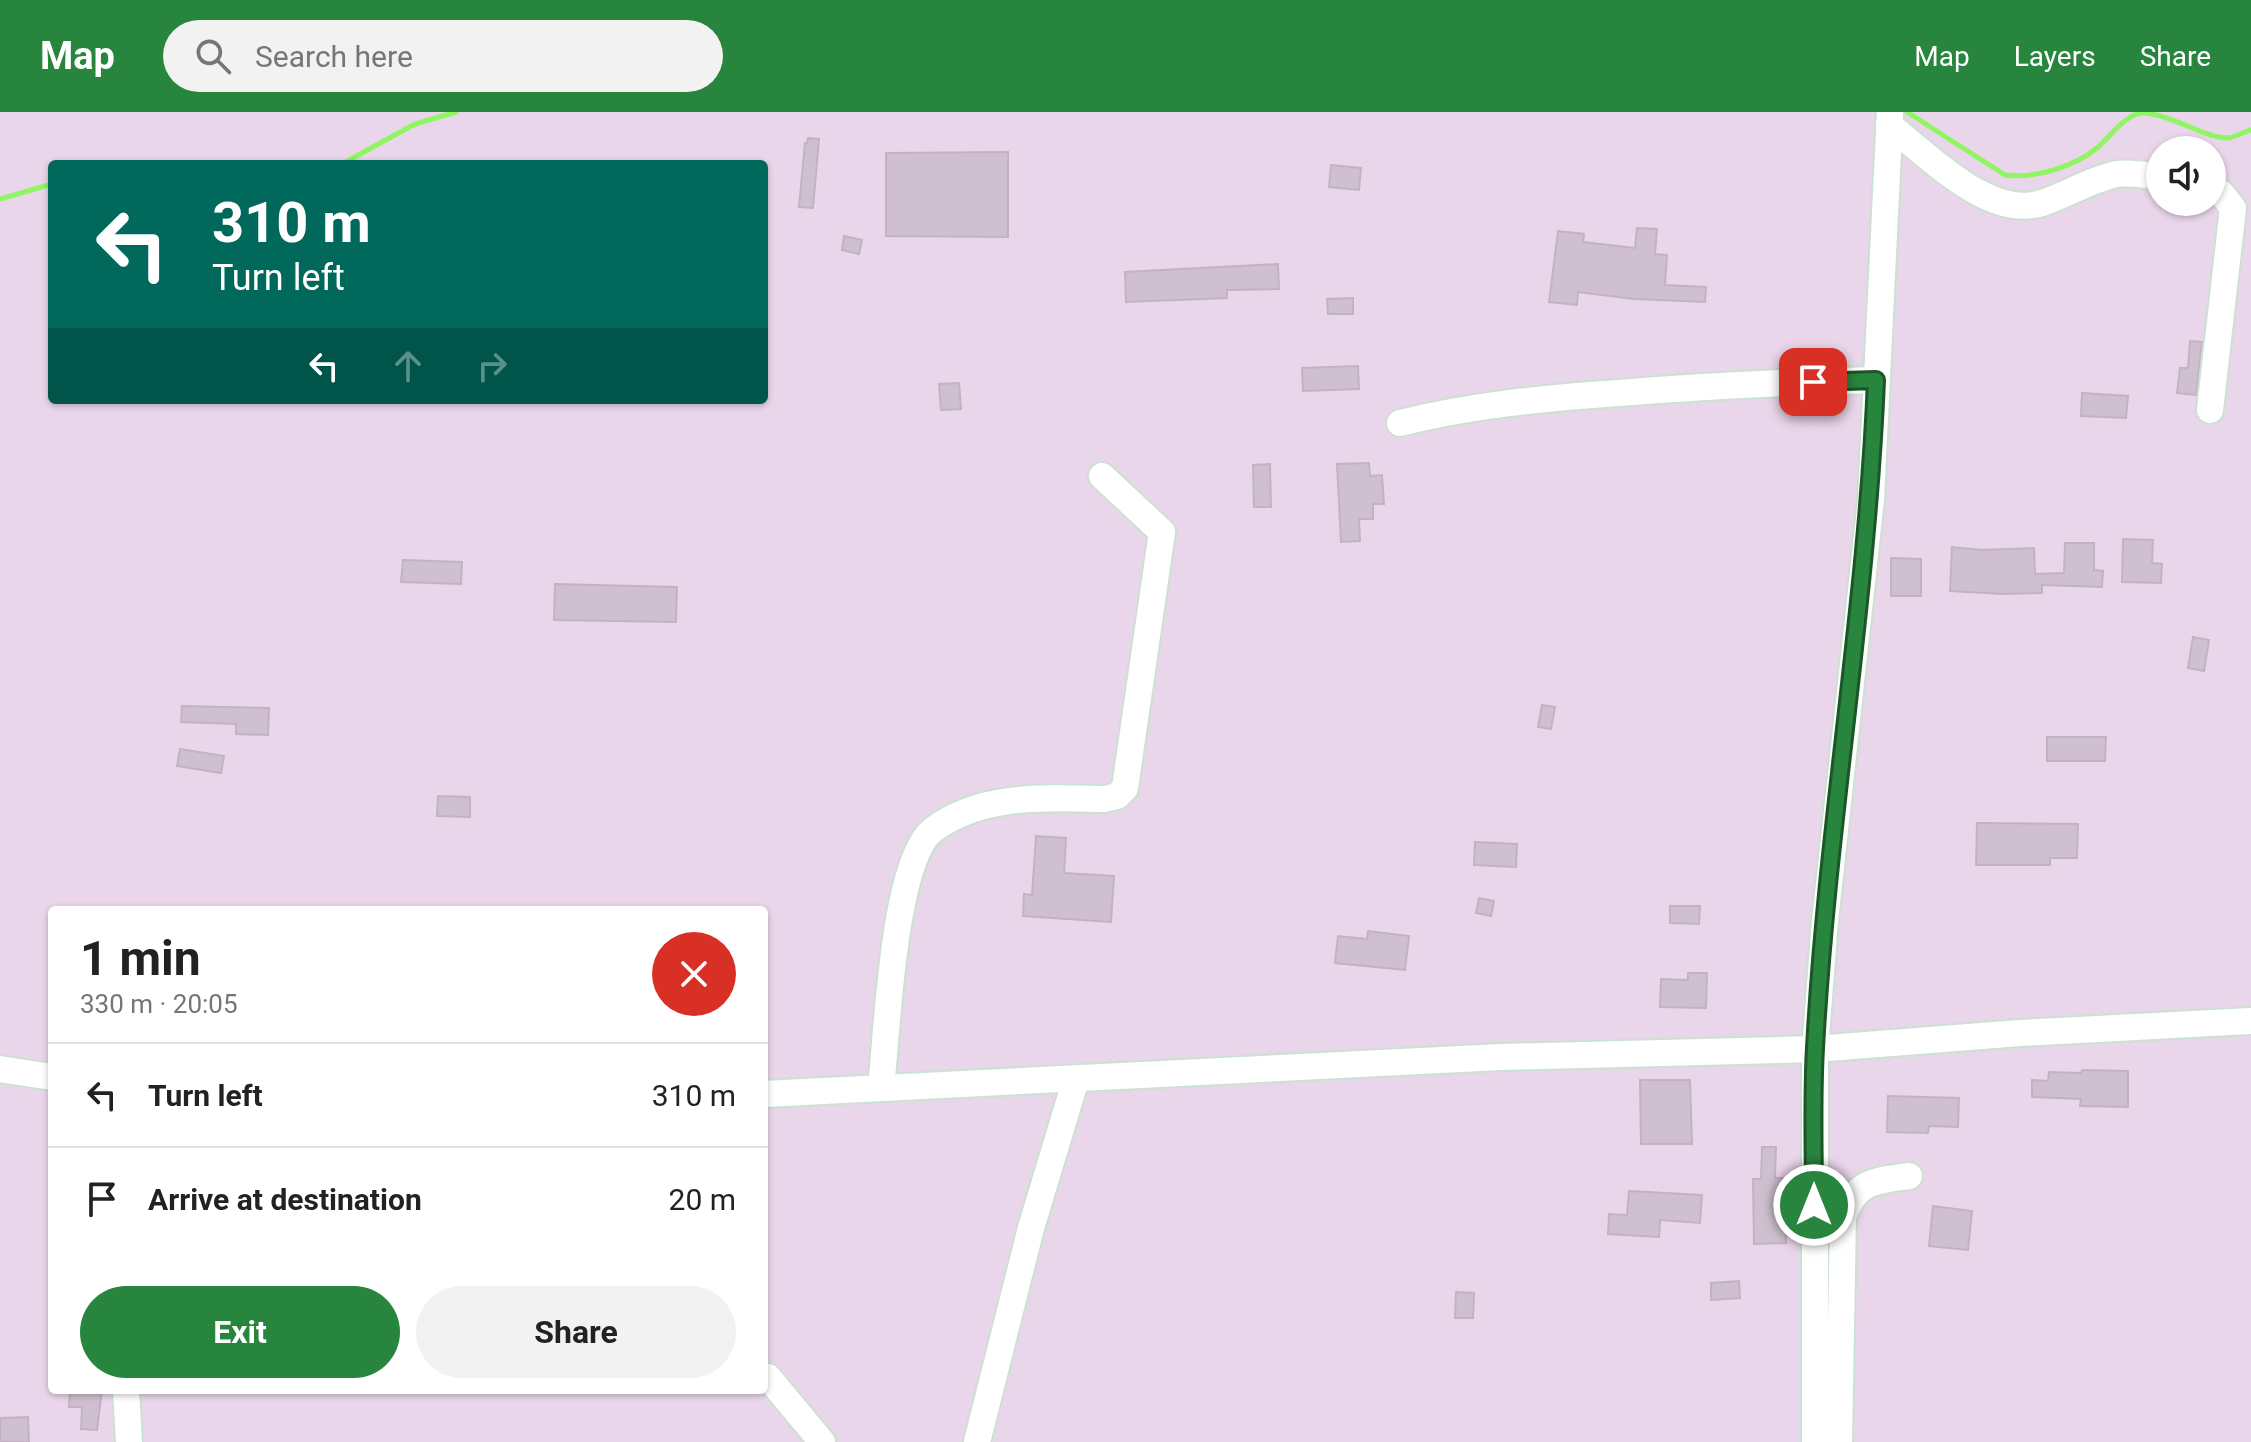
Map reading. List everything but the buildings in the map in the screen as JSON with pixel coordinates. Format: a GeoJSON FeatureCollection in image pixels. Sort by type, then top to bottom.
{"type":"FeatureCollection","features":[{"type":"Feature","properties":{"kind":"street"},"geometry":{"type":"LineString","coordinates":[[1890,119],[1974,192],[1994,201],[2025,206],[2039,204],[2116,174],[2146,176]]}},
{"type":"Feature","properties":{"kind":"street"},"geometry":{"type":"LineString","coordinates":[[1815,1442],[1815,1049],[1826,907],[1871,499],[1890,119]]}},
{"type":"Feature","properties":{"kind":"street"},"geometry":{"type":"LineString","coordinates":[[2210,410],[2233,208],[2226,199]]}},
{"type":"Feature","properties":{"kind":"street"},"geometry":{"type":"LineString","coordinates":[[1400,423],[1468,408],[1540,399],[1765,383],[1876,380]]}},
{"type":"Feature","properties":{"kind":"street"},"geometry":{"type":"LineString","coordinates":[[881,1088],[898,924],[917,849],[931,830],[951,819],[1008,800],[1105,799],[1117,796],[1125,788],[1162,532],[1102,476]]}},
{"type":"Feature","properties":{"kind":"street"},"geometry":{"type":"LineString","coordinates":[[768,1094],[1501,1057],[1815,1049],[2020,1033],[2251,1021]]}},
{"type":"Feature","properties":{"kind":"street"},"geometry":{"type":"LineString","coordinates":[[0,1069],[48,1076]]}},
{"type":"Feature","properties":{"kind":"street"},"geometry":{"type":"LineString","coordinates":[[977,1442],[1027,1243],[1076,1079]]}},
{"type":"Feature","properties":{"kind":"street"},"geometry":{"type":"LineString","coordinates":[[1839,1442],[1843,1217],[1849,1199],[1861,1188],[1879,1180],[1909,1176]]}},
{"type":"Feature","properties":{"kind":"street"},"geometry":{"type":"LineString","coordinates":[[768,1377],[822,1442]]}},
{"type":"Feature","properties":{"kind":"street"},"geometry":{"type":"LineString","coordinates":[[126,1394],[129,1442]]}},
{"type":"Feature","properties":{"kind":"waterway"},"geometry":{"type":"LineString","coordinates":[[349,160],[415,124],[456,112]]}},
{"type":"Feature","properties":{"kind":"waterway"},"geometry":{"type":"LineString","coordinates":[[1907,112],[2005,175],[2016,176],[2041,173],[2077,161],[2097,148],[2128,119],[2140,113],[2163,117],[2219,137],[2228,138],[2251,130]]}},
{"type":"Feature","properties":{"kind":"waterway"},"geometry":{"type":"LineString","coordinates":[[0,199],[48,185]]}},
{"type":"Feature","properties":{"kind":"route"},"geometry":{"type":"LineString","coordinates":[[1813,382],[1876,380],[1871,499],[1825,921],[1815,1049],[1814,1205]]}}]}
